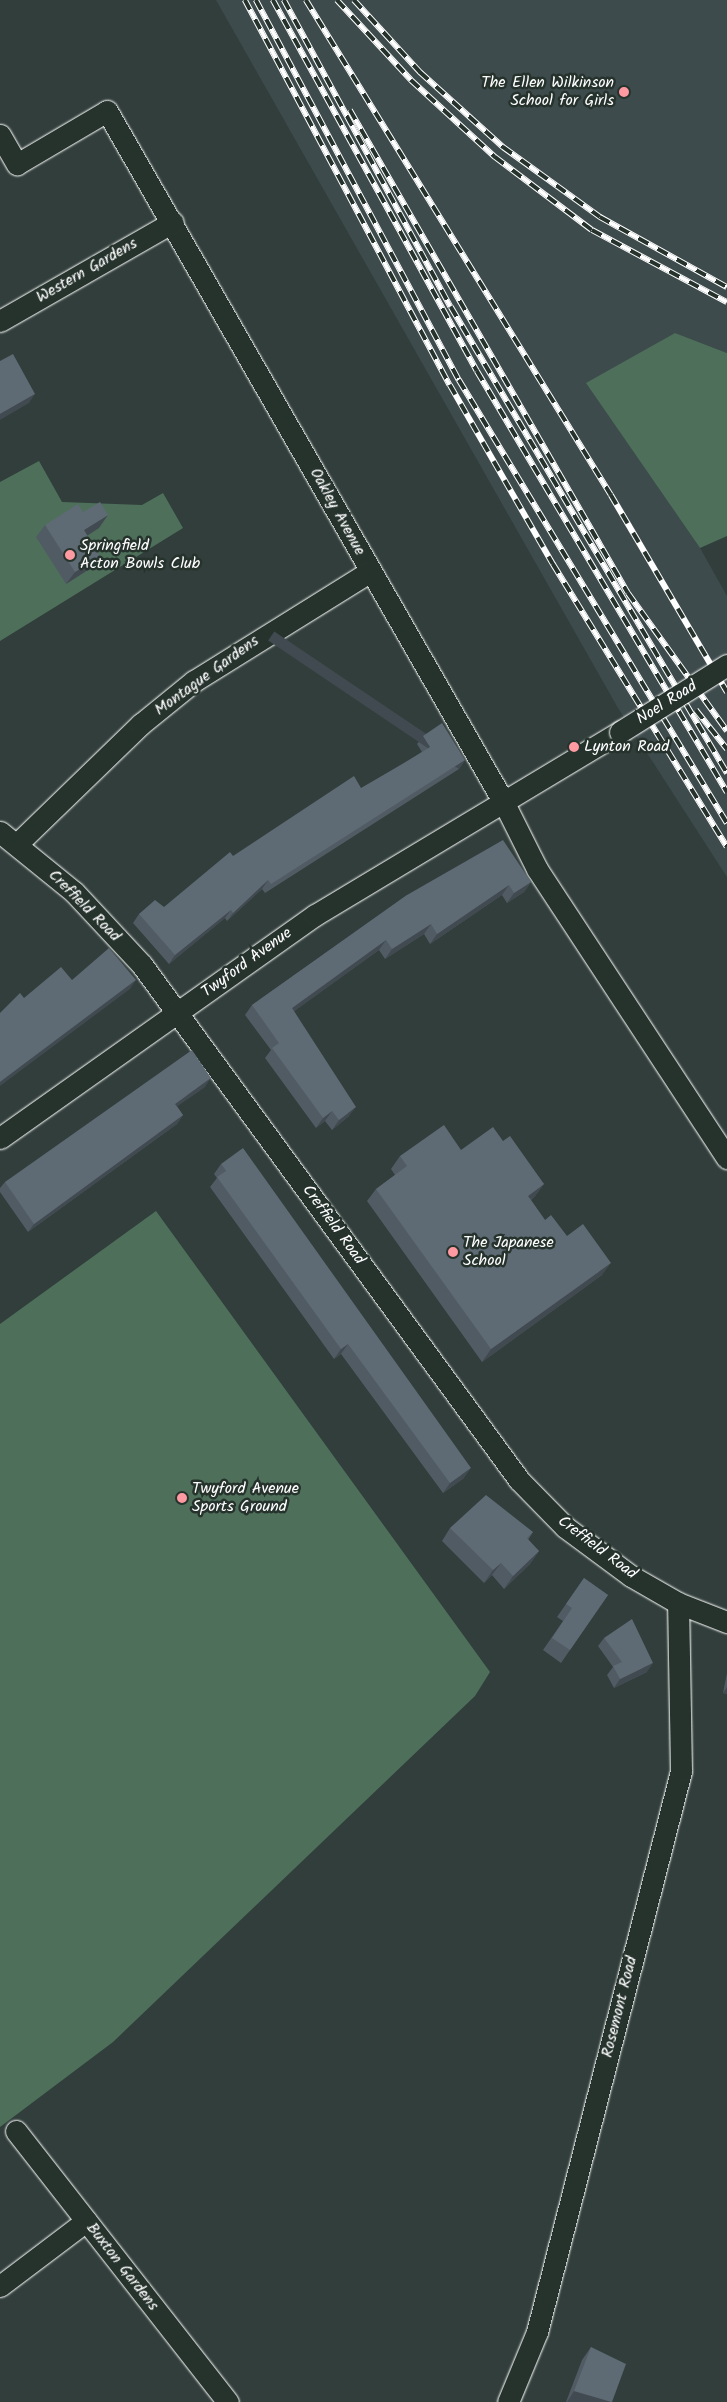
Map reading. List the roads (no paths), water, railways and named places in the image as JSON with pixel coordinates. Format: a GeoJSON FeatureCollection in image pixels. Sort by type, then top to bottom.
{"type":"FeatureCollection","features":[{"type":"Feature","properties":{"kind":"street","name":"Oakley Avenue"},"geometry":{"type":"LineString","coordinates":[[0,135],[17,164],[107,111],[173,222],[370,571],[503,801]]}},
{"type":"Feature","properties":{"kind":"street","name":"Western Gardens"},"geometry":{"type":"LineString","coordinates":[[0,322],[173,222]]}},
{"type":"Feature","properties":{"kind":"street","name":"Montague Gardens"},"geometry":{"type":"LineString","coordinates":[[9,838],[188,686],[370,571]]}},
{"type":"Feature","properties":{"kind":"street","name":"Noel Road"},"geometry":{"type":"LineString","coordinates":[[503,801],[620,732],[727,665]]}},
{"type":"Feature","properties":{"kind":"street","name":"Twyford Avenue"},"geometry":{"type":"LineString","coordinates":[[0,1138],[314,915],[503,801]]}},
{"type":"Feature","properties":{"kind":"street"},"geometry":{"type":"LineString","coordinates":[[503,801],[537,869],[727,1158]]}},
{"type":"Feature","properties":{"kind":"street","name":"Creffield Road"},"geometry":{"type":"LineString","coordinates":[[9,838],[74,892],[180,1012],[519,1480],[565,1527],[630,1576],[678,1603],[727,1622]]}},
{"type":"Feature","properties":{"kind":"street","name":"Rosemont Road"},"geometry":{"type":"LineString","coordinates":[[508,2402],[537,2332],[681,1771],[678,1603]]}},
{"type":"Feature","properties":{"kind":"street","name":"Buxton Gardens"},"geometry":{"type":"LineString","coordinates":[[16,2131],[228,2402]]}},
{"type":"Feature","properties":{"kind":"street"},"geometry":{"type":"LineString","coordinates":[[0,2286],[86,2222]]}},
{"type":"Feature","properties":{"kind":"railway"},"geometry":{"type":"LineString","coordinates":[[245,0],[450,385],[553,564],[727,847]]}},
{"type":"Feature","properties":{"kind":"railway"},"geometry":{"type":"LineString","coordinates":[[256,0],[459,380],[727,823]]}},
{"type":"Feature","properties":{"kind":"railway"},"geometry":{"type":"LineString","coordinates":[[273,0],[477,371],[727,792]]}},
{"type":"Feature","properties":{"kind":"railway"},"geometry":{"type":"LineString","coordinates":[[284,0],[451,307],[727,773]]}},
{"type":"Feature","properties":{"kind":"railway"},"geometry":{"type":"LineString","coordinates":[[306,0],[611,495],[727,692]]}},
{"type":"Feature","properties":{"kind":"railway"},"geometry":{"type":"LineString","coordinates":[[337,0],[411,80],[495,157],[592,230],[727,302]]}},
{"type":"Feature","properties":{"kind":"railway"},"geometry":{"type":"LineString","coordinates":[[354,0],[420,72],[503,147],[600,217],[727,287]]}},
{"type":"Feature","properties":{"kind":"railway"},"geometry":{"type":"LineString","coordinates":[[350,110],[628,593],[727,731]]}},
{"type":"Feature","properties":{"kind":"railway"},"geometry":{"type":"LineString","coordinates":[[696,710],[727,749]]}},
{"type":"Feature","properties":{"kind":"place","name":"The Ellen Wilkinson School for Girls"},"geometry":{"type":"Point","coordinates":[624,92]}},
{"type":"Feature","properties":{"kind":"place","name":"Springfield Acton Bowls Club"},"geometry":{"type":"Point","coordinates":[70,555]}},
{"type":"Feature","properties":{"kind":"place","name":"Lynton Road"},"geometry":{"type":"Point","coordinates":[574,747]}},
{"type":"Feature","properties":{"kind":"place","name":"The Japanese School"},"geometry":{"type":"Point","coordinates":[453,1252]}},
{"type":"Feature","properties":{"kind":"place","name":"Twyford Avenue Sports Ground"},"geometry":{"type":"Point","coordinates":[182,1498]}}]}
